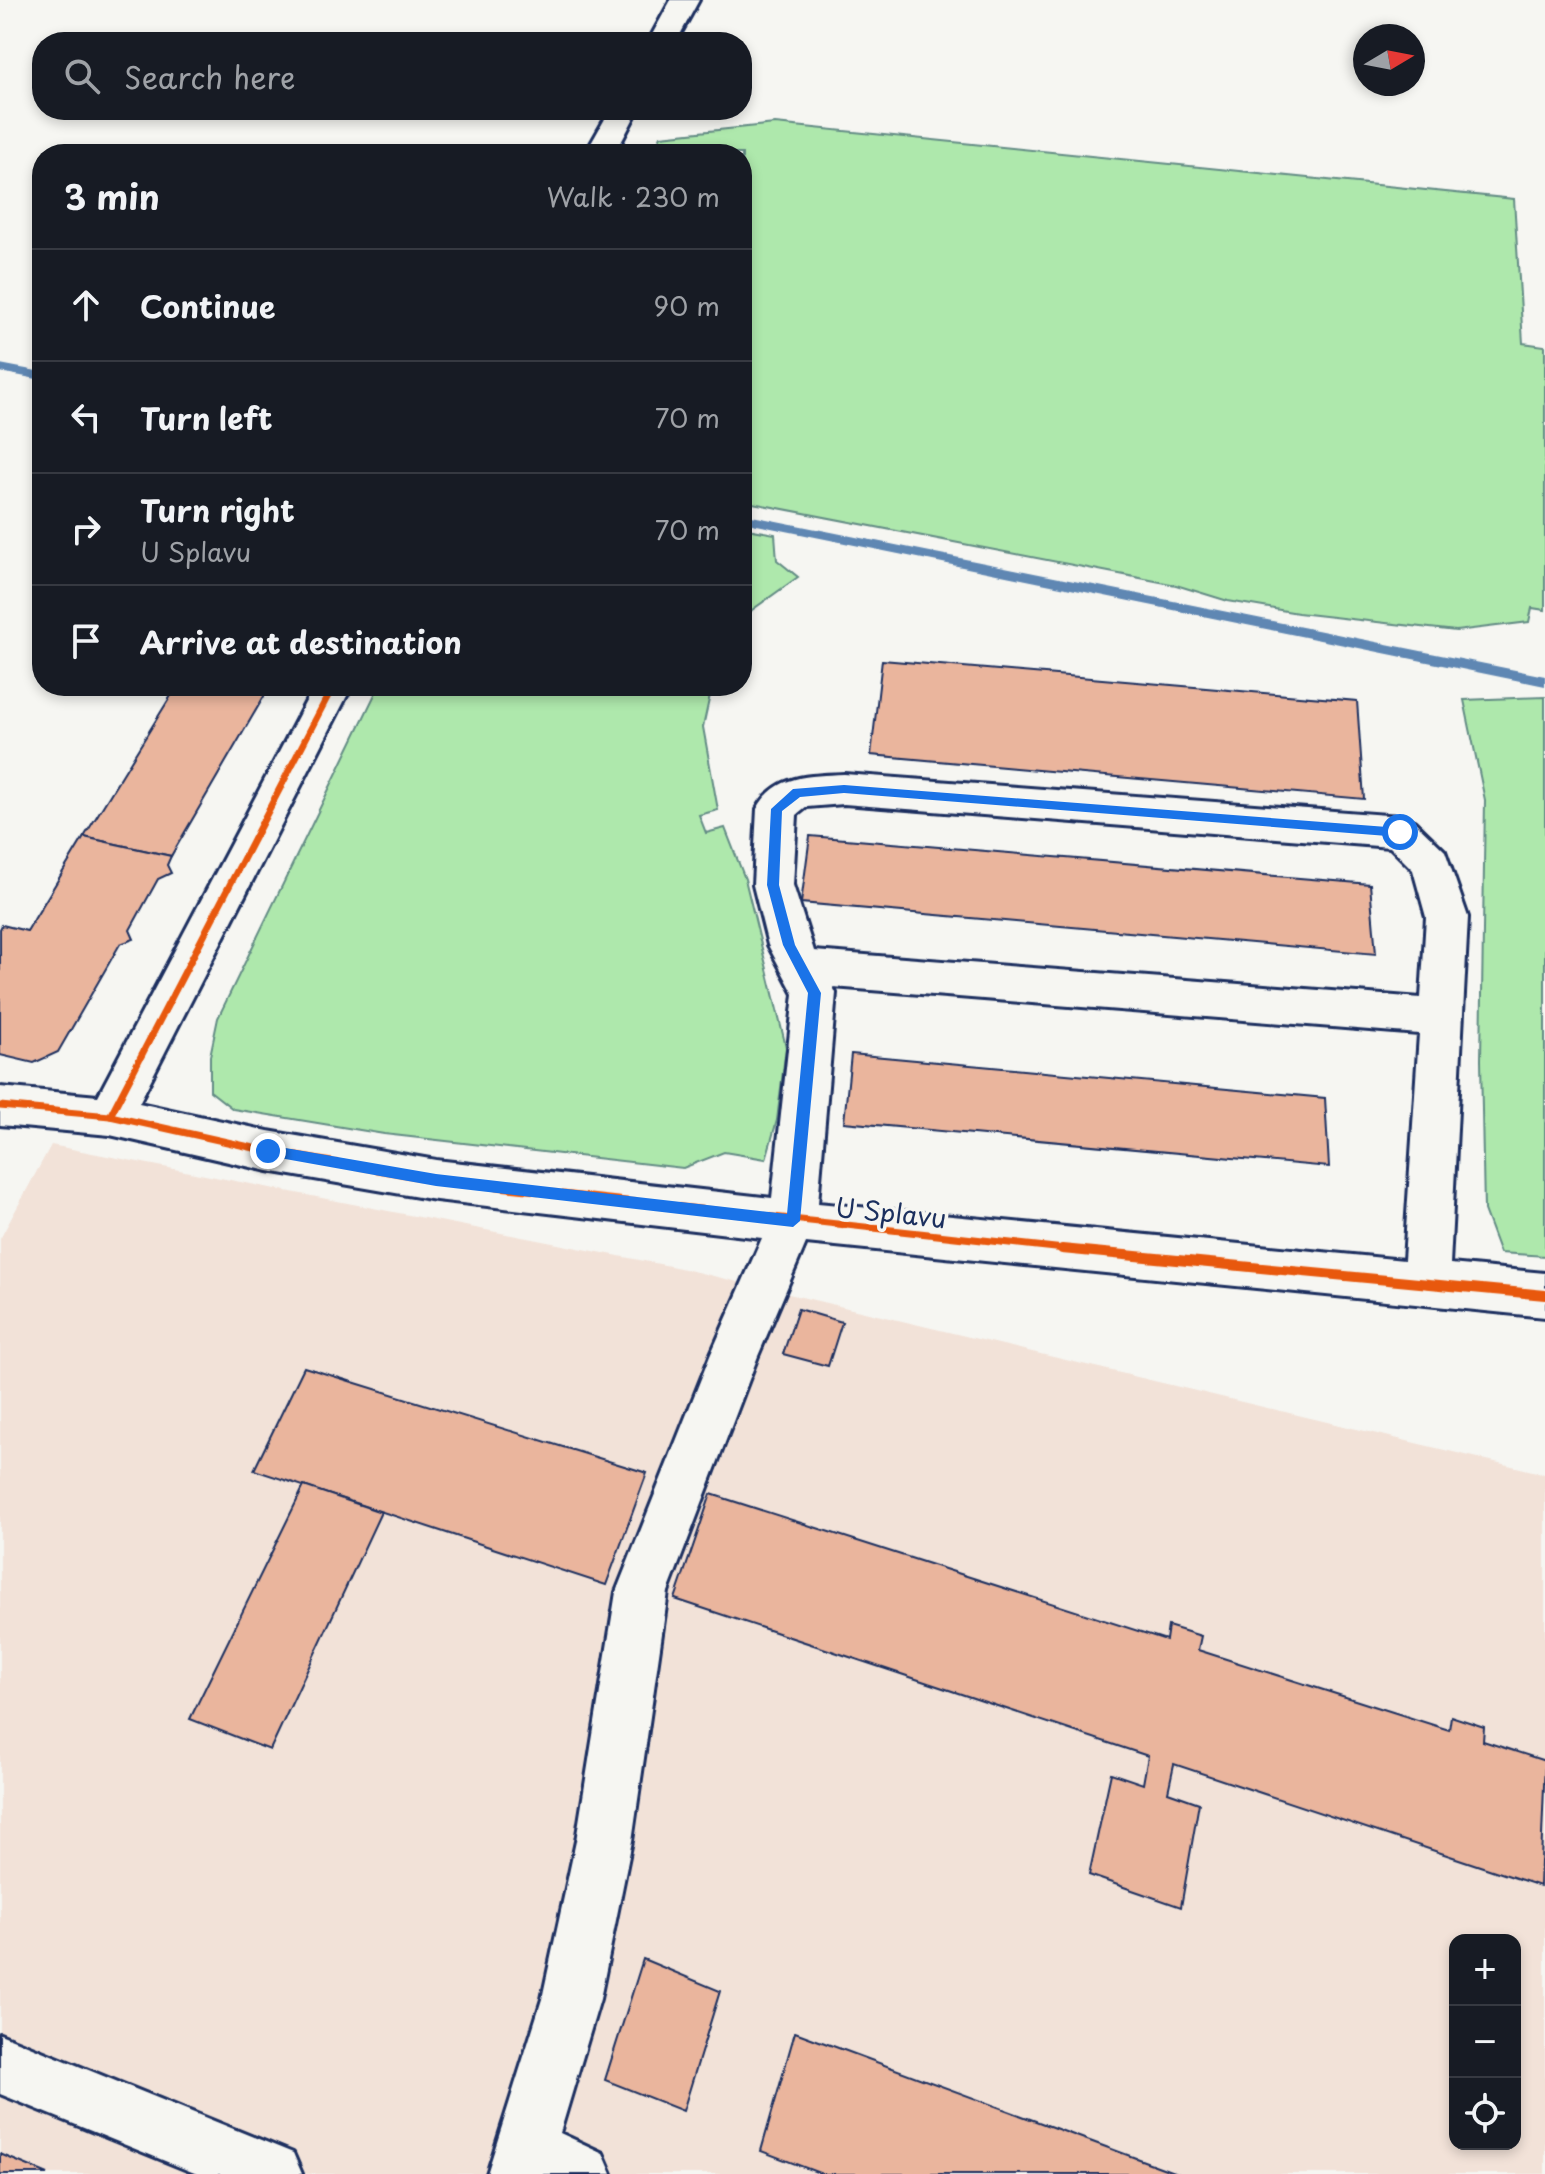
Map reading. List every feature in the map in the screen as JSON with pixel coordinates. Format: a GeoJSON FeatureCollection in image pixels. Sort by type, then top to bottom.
{"type":"FeatureCollection","features":[{"type":"Feature","properties":{"kind":"street"},"geometry":{"type":"LineString","coordinates":[[667,32],[685,0]]}},
{"type":"Feature","properties":{"kind":"street"},"geometry":{"type":"LineString","coordinates":[[605,144],[619,120]]}},
{"type":"Feature","properties":{"kind":"street"},"geometry":{"type":"LineString","coordinates":[[110,1116],[328,696]]}},
{"type":"Feature","properties":{"kind":"street"},"geometry":{"type":"LineString","coordinates":[[582,2174],[521,2161],[571,1999],[604,1841],[642,1592],[734,1356],[793,1221],[815,993],[789,945],[773,885],[777,809],[797,792],[844,789],[1400,832],[1431,862],[1447,917],[1426,1284]]}},
{"type":"Feature","properties":{"kind":"street"},"geometry":{"type":"LineString","coordinates":[[801,967],[1442,1018]]}},
{"type":"Feature","properties":{"kind":"street","name":"U Splavu"},"geometry":{"type":"LineString","coordinates":[[0,1106],[110,1116],[268,1151],[436,1180],[793,1221],[1545,1295]]}},
{"type":"Feature","properties":{"kind":"street"},"geometry":{"type":"LineString","coordinates":[[0,2064],[272,2174]]}},
{"type":"Feature","properties":{"kind":"shaded area"},"geometry":{"type":"Polygon","coordinates":[[[51,1145],[680,1268],[1545,1474],[1545,2174],[0,2174],[0,1239],[51,1145]]]}},
{"type":"Feature","properties":{"kind":"green space"},"geometry":{"type":"Polygon","coordinates":[[[775,124],[1514,199],[1523,343],[1545,346],[1545,610],[1532,608],[1529,622],[1456,631],[1298,613],[1228,601],[1176,585],[752,503],[752,144],[657,144],[661,136],[775,124]]]}},
{"type":"Feature","properties":{"kind":"green space"},"geometry":{"type":"Polygon","coordinates":[[[752,530],[775,534],[777,560],[798,577],[752,610],[752,530]]]}},
{"type":"Feature","properties":{"kind":"green space"},"geometry":{"type":"Polygon","coordinates":[[[374,696],[710,696],[703,727],[718,810],[699,815],[706,833],[725,828],[745,879],[786,1047],[777,1120],[766,1159],[724,1152],[683,1168],[384,1134],[233,1109],[210,1091],[210,1056],[218,1018],[374,696]]]}},
{"type":"Feature","properties":{"kind":"green space"},"geometry":{"type":"Polygon","coordinates":[[[1545,697],[1545,1256],[1500,1253],[1484,1210],[1481,1060],[1485,800],[1464,700],[1545,697]]]}},
{"type":"Feature","properties":{"kind":"building"},"geometry":{"type":"Polygon","coordinates":[[[882,660],[1357,701],[1364,799],[871,755],[882,660]]]}},
{"type":"Feature","properties":{"kind":"building"},"geometry":{"type":"Polygon","coordinates":[[[171,696],[264,696],[171,856],[84,837],[171,696]]]}},
{"type":"Feature","properties":{"kind":"building"},"geometry":{"type":"Polygon","coordinates":[[[810,836],[1370,884],[1376,954],[801,903],[810,836]]]}},
{"type":"Feature","properties":{"kind":"building"},"geometry":{"type":"Polygon","coordinates":[[[84,837],[171,856],[167,865],[171,873],[158,879],[130,930],[134,939],[120,944],[58,1052],[34,1063],[0,1055],[0,929],[2,925],[27,931],[84,837]]]}},
{"type":"Feature","properties":{"kind":"building"},"geometry":{"type":"Polygon","coordinates":[[[851,1054],[1325,1098],[1329,1167],[844,1122],[851,1054]]]}},
{"type":"Feature","properties":{"kind":"building"},"geometry":{"type":"Polygon","coordinates":[[[798,1309],[842,1322],[828,1366],[783,1354],[798,1309]]]}},
{"type":"Feature","properties":{"kind":"building"},"geometry":{"type":"Polygon","coordinates":[[[304,1367],[647,1473],[606,1585],[254,1470],[304,1367]]]}},
{"type":"Feature","properties":{"kind":"building"},"geometry":{"type":"Polygon","coordinates":[[[304,1486],[381,1512],[270,1750],[190,1719],[304,1486]]]}},
{"type":"Feature","properties":{"kind":"building"},"geometry":{"type":"Polygon","coordinates":[[[711,1494],[1166,1640],[1168,1626],[1201,1636],[1198,1650],[1449,1730],[1451,1716],[1484,1727],[1483,1741],[1545,1761],[1540,1886],[1174,1764],[1168,1792],[1199,1803],[1181,1907],[1089,1875],[1111,1773],[1143,1784],[1148,1756],[675,1599],[711,1494]]]}},
{"type":"Feature","properties":{"kind":"building"},"geometry":{"type":"Polygon","coordinates":[[[643,1959],[720,1991],[683,2111],[605,2080],[643,1959]]]}},
{"type":"Feature","properties":{"kind":"building"},"geometry":{"type":"Polygon","coordinates":[[[795,2032],[1179,2174],[822,2174],[761,2151],[795,2032]]]}},
{"type":"Feature","properties":{"kind":"building"},"geometry":{"type":"Polygon","coordinates":[[[0,2154],[48,2174],[0,2174],[0,2154]]]}},
{"type":"Feature","properties":{"kind":"waterway"},"geometry":{"type":"LineString","coordinates":[[0,368],[32,374]]}},
{"type":"Feature","properties":{"kind":"waterway"},"geometry":{"type":"LineString","coordinates":[[752,520],[1545,681]]}},
{"type":"Feature","properties":{"kind":"cycle path"},"geometry":{"type":"LineString","coordinates":[[110,1116],[328,696]]}},
{"type":"Feature","properties":{"kind":"cycle path"},"geometry":{"type":"LineString","coordinates":[[0,1106],[110,1116],[268,1151],[436,1180],[869,1230],[1545,1295]]}},
{"type":"Feature","properties":{"kind":"route"},"geometry":{"type":"LineString","coordinates":[[268,1151],[436,1180],[793,1221],[815,993],[789,945],[773,885],[777,809],[797,792],[844,789],[1400,832]]}}]}
